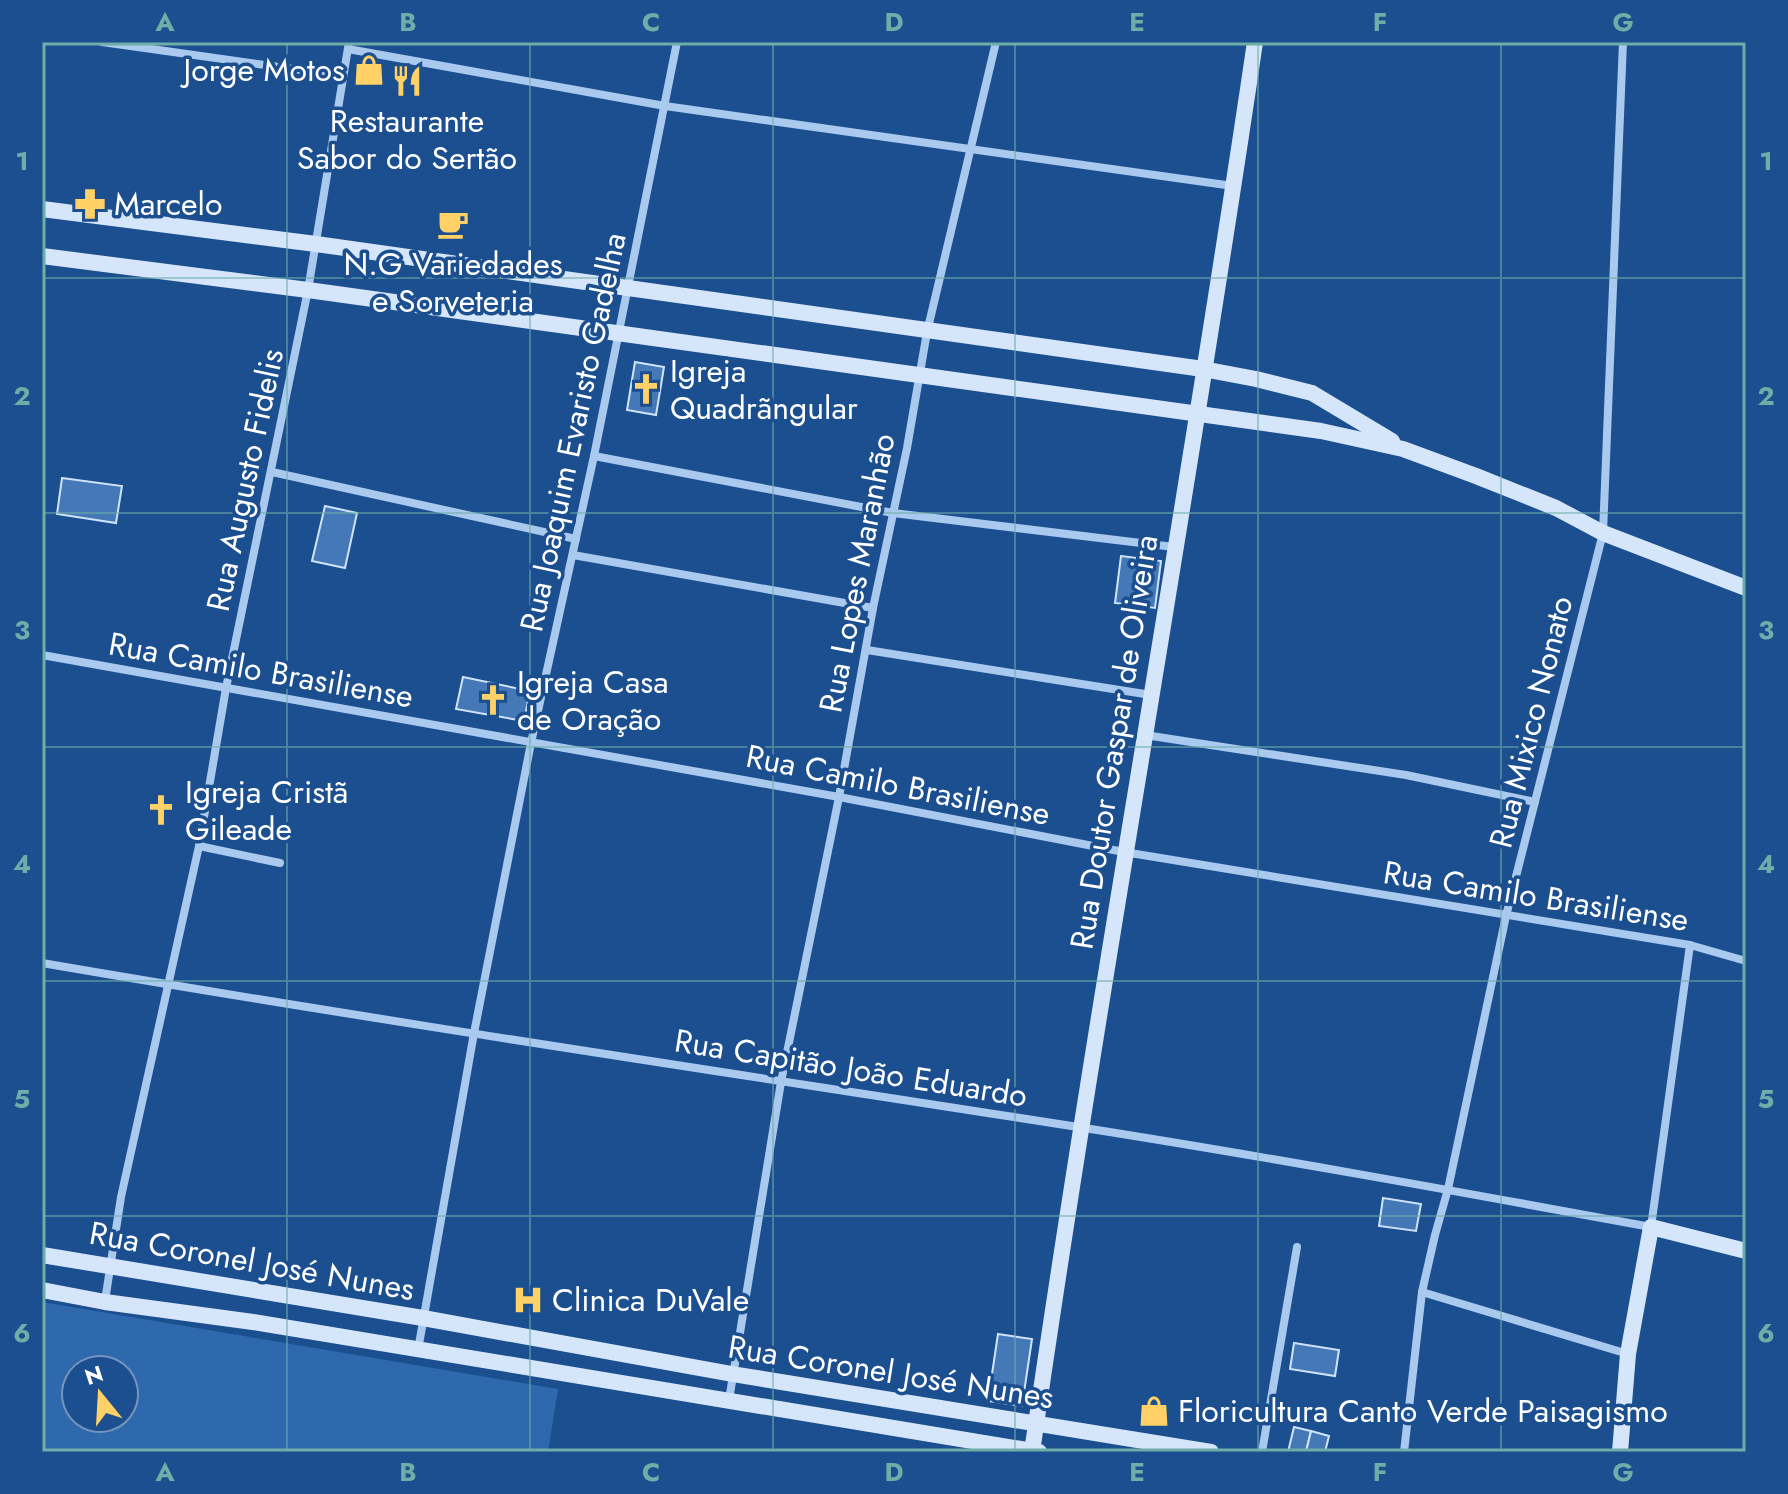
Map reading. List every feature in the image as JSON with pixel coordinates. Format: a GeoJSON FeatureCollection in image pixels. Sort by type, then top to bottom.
{"type":"FeatureCollection","features":[{"type":"Feature","properties":{"kind":"street"},"geometry":{"type":"LineString","coordinates":[[102,42],[343,76]]}},
{"type":"Feature","properties":{"kind":"street","name":"Rua Joaquim Evaristo Gadelha"},"geometry":{"type":"LineString","coordinates":[[418,1350],[474,1033],[531,743],[594,456],[677,42]]}},
{"type":"Feature","properties":{"kind":"street","name":"Rua Lopes Maranhão"},"geometry":{"type":"LineString","coordinates":[[729,1400],[781,1082],[839,797],[927,332],[996,42]]}},
{"type":"Feature","properties":{"kind":"street","name":"Rua Doutor Gaspar de Oliveira"},"geometry":{"type":"LineString","coordinates":[[1034,1452],[1080,1127],[1255,42]]}},
{"type":"Feature","properties":{"kind":"street","name":"Rua Mixico Nonato"},"geometry":{"type":"LineString","coordinates":[[1404,1452],[1422,1292],[1448,1189],[1506,916],[1603,533],[1623,42]]}},
{"type":"Feature","properties":{"kind":"street"},"geometry":{"type":"LineString","coordinates":[[349,45],[665,106],[1234,186]]}},
{"type":"Feature","properties":{"kind":"street","name":"Rua Augusto Fidelis"},"geometry":{"type":"LineString","coordinates":[[105,1302],[121,1197],[199,846],[226,688],[308,290],[349,45]]}},
{"type":"Feature","properties":{"kind":"street"},"geometry":{"type":"LineString","coordinates":[[42,209],[316,244],[1203,369],[1312,393],[1403,449]]}},
{"type":"Feature","properties":{"kind":"street"},"geometry":{"type":"LineString","coordinates":[[42,256],[1321,431],[1403,449],[1525,494],[1603,533],[1746,588]]}},
{"type":"Feature","properties":{"kind":"street"},"geometry":{"type":"LineString","coordinates":[[594,456],[893,513],[1174,547]]}},
{"type":"Feature","properties":{"kind":"street"},"geometry":{"type":"LineString","coordinates":[[272,472],[576,539]]}},
{"type":"Feature","properties":{"kind":"street"},"geometry":{"type":"LineString","coordinates":[[573,555],[873,608]]}},
{"type":"Feature","properties":{"kind":"street"},"geometry":{"type":"LineString","coordinates":[[867,650],[1151,695]]}},
{"type":"Feature","properties":{"kind":"street","name":"Rua Camilo Brasiliense"},"geometry":{"type":"LineString","coordinates":[[42,655],[839,797],[1124,852],[1690,945],[1746,961]]}},
{"type":"Feature","properties":{"kind":"street"},"geometry":{"type":"LineString","coordinates":[[1145,735],[1406,775],[1535,802]]}},
{"type":"Feature","properties":{"kind":"street"},"geometry":{"type":"LineString","coordinates":[[199,846],[280,863]]}},
{"type":"Feature","properties":{"kind":"street"},"geometry":{"type":"LineString","coordinates":[[1620,1452],[1628,1354],[1651,1227],[1690,945]]}},
{"type":"Feature","properties":{"kind":"street","name":"Rua Capitão João Eduardo"},"geometry":{"type":"LineString","coordinates":[[42,963],[1080,1127],[1448,1189],[1651,1227]]}},
{"type":"Feature","properties":{"kind":"street"},"geometry":{"type":"LineString","coordinates":[[1651,1227],[1746,1251]]}},
{"type":"Feature","properties":{"kind":"street"},"geometry":{"type":"LineString","coordinates":[[1262,1452],[1297,1247]]}},
{"type":"Feature","properties":{"kind":"street","name":"Rua Coronel José Nunes"},"geometry":{"type":"LineString","coordinates":[[42,1255],[1167,1448],[1211,1452]]}},
{"type":"Feature","properties":{"kind":"street","name":"Rua Coronel José Nunes"},"geometry":{"type":"LineString","coordinates":[[42,1290],[105,1302],[253,1322],[1034,1452]]}},
{"type":"Feature","properties":{"kind":"street"},"geometry":{"type":"LineString","coordinates":[[1422,1292],[1628,1354]]}},
{"type":"Feature","properties":{"kind":"shaded area"},"geometry":{"type":"Polygon","coordinates":[[[42,1302],[558,1389],[548,1452],[42,1452],[42,1302]]]}},
{"type":"Feature","properties":{"kind":"building","name":"Igreja Quadrãngular"},"geometry":{"type":"Polygon","coordinates":[[[635,362],[664,367],[656,415],[627,410],[635,362]]]}},
{"type":"Feature","properties":{"kind":"building"},"geometry":{"type":"Polygon","coordinates":[[[62,478],[122,486],[116,523],[57,514],[62,478]]]}},
{"type":"Feature","properties":{"kind":"building"},"geometry":{"type":"Polygon","coordinates":[[[325,506],[357,513],[345,568],[312,561],[325,506]]]}},
{"type":"Feature","properties":{"kind":"building"},"geometry":{"type":"Polygon","coordinates":[[[1121,556],[1161,561],[1155,608],[1115,603],[1121,556]]]}},
{"type":"Feature","properties":{"kind":"building","name":"Igreja Casa de Oração"},"geometry":{"type":"Polygon","coordinates":[[[463,677],[530,691],[524,721],[456,709],[463,677]]]}},
{"type":"Feature","properties":{"kind":"building"},"geometry":{"type":"Polygon","coordinates":[[[1383,1198],[1421,1204],[1416,1231],[1379,1226],[1383,1198]]]}},
{"type":"Feature","properties":{"kind":"building"},"geometry":{"type":"Polygon","coordinates":[[[998,1334],[1032,1339],[1022,1406],[988,1401],[998,1334]]]}},
{"type":"Feature","properties":{"kind":"building"},"geometry":{"type":"Polygon","coordinates":[[[1294,1343],[1339,1350],[1335,1376],[1290,1369],[1294,1343]]]}},
{"type":"Feature","properties":{"kind":"building"},"geometry":{"type":"Polygon","coordinates":[[[1294,1427],[1311,1431],[1306,1452],[1288,1452],[1294,1427]]]}},
{"type":"Feature","properties":{"kind":"building"},"geometry":{"type":"Polygon","coordinates":[[[1311,1431],[1329,1436],[1325,1452],[1306,1452],[1311,1431]]]}},
{"type":"Feature","properties":{"kind":"place","name":"Jorge Motos"},"geometry":{"type":"Point","coordinates":[369,70]}},
{"type":"Feature","properties":{"kind":"place","name":"Restaurante Sabor do Sertão"},"geometry":{"type":"Point","coordinates":[407,81]}},
{"type":"Feature","properties":{"kind":"place","name":"Marcelo"},"geometry":{"type":"Point","coordinates":[90,204]}},
{"type":"Feature","properties":{"kind":"place","name":"N.G Variedades e Sorveteria"},"geometry":{"type":"Point","coordinates":[453,224]}},
{"type":"Feature","properties":{"kind":"place","name":"Igreja Quadrãngular"},"geometry":{"type":"Point","coordinates":[646,389]}},
{"type":"Feature","properties":{"kind":"place","name":"Igreja Casa de Oração"},"geometry":{"type":"Point","coordinates":[493,700]}},
{"type":"Feature","properties":{"kind":"place","name":"Igreja Cristã Gileade"},"geometry":{"type":"Point","coordinates":[161,810]}},
{"type":"Feature","properties":{"kind":"place","name":"Clinica DuVale"},"geometry":{"type":"Point","coordinates":[528,1300]}},
{"type":"Feature","properties":{"kind":"place","name":"Floricultura Canto Verde Paisagismo"},"geometry":{"type":"Point","coordinates":[1154,1411]}}]}
